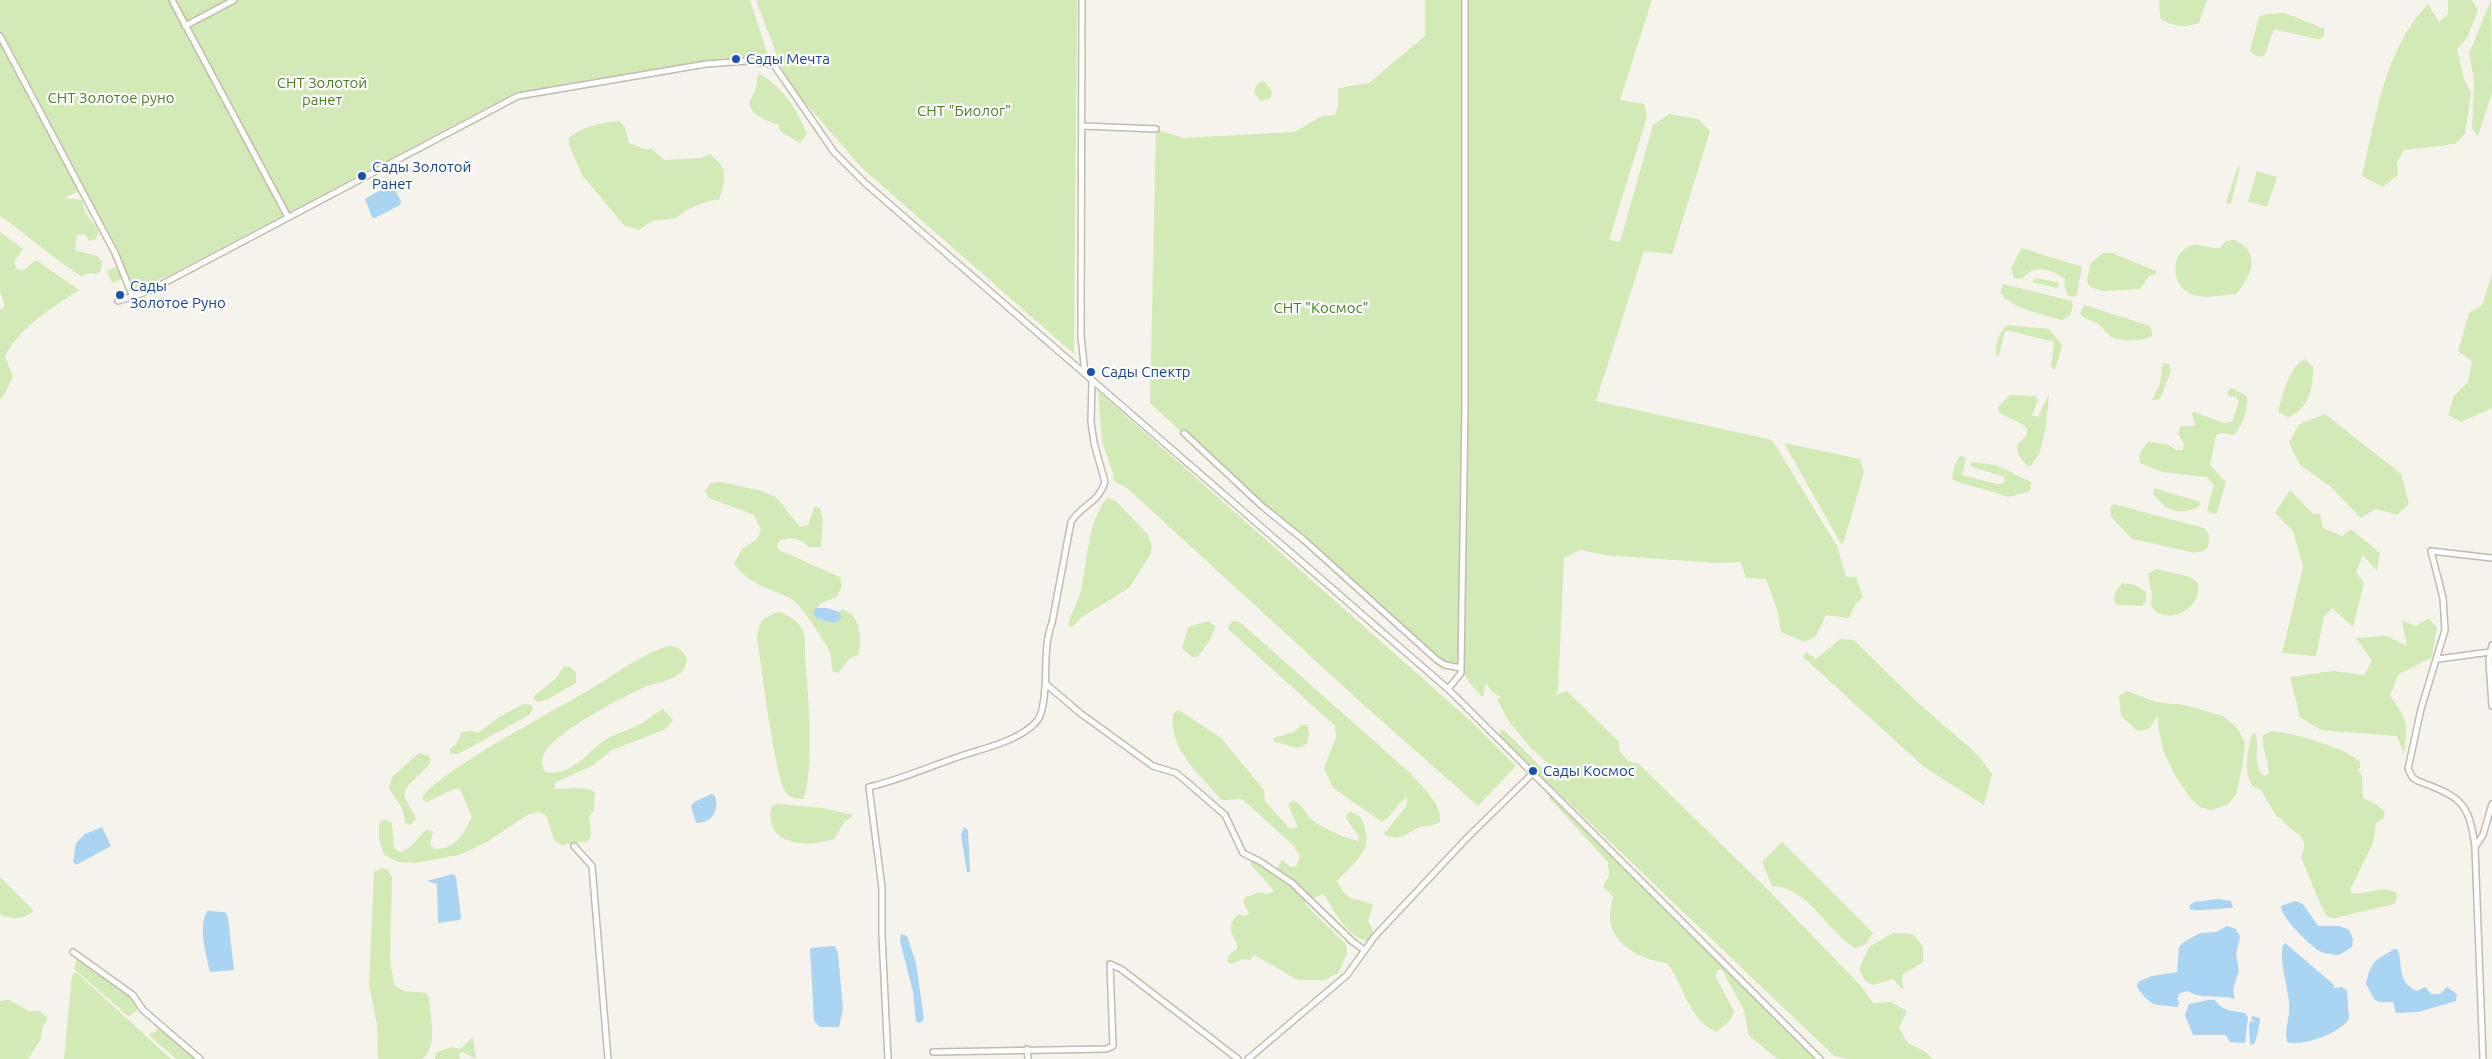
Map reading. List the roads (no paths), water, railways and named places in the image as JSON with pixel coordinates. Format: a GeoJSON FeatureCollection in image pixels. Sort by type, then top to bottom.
{"type":"FeatureCollection","features":[{"type":"Feature","properties":{"kind":"street"},"geometry":{"type":"LineString","coordinates":[[172,0],[288,218]]}},
{"type":"Feature","properties":{"kind":"street"},"geometry":{"type":"LineString","coordinates":[[186,26],[234,0]]}},
{"type":"Feature","properties":{"kind":"street"},"geometry":{"type":"LineString","coordinates":[[1082,0],[1081,336],[1085,374]]}},
{"type":"Feature","properties":{"kind":"street"},"geometry":{"type":"LineString","coordinates":[[1448,689],[1461,673],[1465,408],[1465,0]]}},
{"type":"Feature","properties":{"kind":"street"},"geometry":{"type":"LineString","coordinates":[[0,36],[115,253],[133,297]]}},
{"type":"Feature","properties":{"kind":"street"},"geometry":{"type":"LineString","coordinates":[[118,301],[149,291],[518,96],[706,64],[748,61],[774,65],[834,152],[865,183],[1448,689],[1820,1059]]}},
{"type":"Feature","properties":{"kind":"street"},"geometry":{"type":"LineString","coordinates":[[1083,126],[1156,128]]}},
{"type":"Feature","properties":{"kind":"street"},"geometry":{"type":"LineString","coordinates":[[888,1059],[882,936],[882,888],[869,787],[896,781],[929,767],[1012,738],[1024,732],[1040,715],[1046,684],[1046,637],[1052,623],[1071,522],[1077,511],[1098,497],[1106,482],[1092,429],[1090,401],[1092,381]]}},
{"type":"Feature","properties":{"kind":"street"},"geometry":{"type":"LineString","coordinates":[[1184,432],[1263,507],[1304,540],[1437,660],[1445,665],[1461,668]]}},
{"type":"Feature","properties":{"kind":"street"},"geometry":{"type":"LineString","coordinates":[[2483,1059],[2475,847],[2469,815],[2465,806],[2457,799],[2413,778],[2408,769],[2421,709],[2438,659],[2446,619],[2443,598],[2431,551],[2492,558]]}},
{"type":"Feature","properties":{"kind":"street"},"geometry":{"type":"LineString","coordinates":[[2492,645],[2490,652],[2492,706]]}},
{"type":"Feature","properties":{"kind":"street"},"geometry":{"type":"LineString","coordinates":[[2438,659],[2490,652]]}},
{"type":"Feature","properties":{"kind":"street"},"geometry":{"type":"LineString","coordinates":[[1046,684],[1080,712],[1153,766],[1176,773],[1187,782],[1225,815],[1243,854],[1261,862],[1292,883],[1352,941],[1364,950]]}},
{"type":"Feature","properties":{"kind":"street"},"geometry":{"type":"LineString","coordinates":[[1248,1059],[1347,975],[1364,950],[1466,839],[1533,774]]}},
{"type":"Feature","properties":{"kind":"street"},"geometry":{"type":"LineString","coordinates":[[2475,847],[2483,835],[2492,804]]}},
{"type":"Feature","properties":{"kind":"street"},"geometry":{"type":"LineString","coordinates":[[574,846],[592,866],[608,1059]]}},
{"type":"Feature","properties":{"kind":"street"},"geometry":{"type":"LineString","coordinates":[[73,952],[133,995],[143,1010],[200,1059]]}},
{"type":"Feature","properties":{"kind":"street"},"geometry":{"type":"LineString","coordinates":[[933,1052],[1106,1049],[1113,1046],[1110,964],[1121,969],[1238,1059]]}},
{"type":"Feature","properties":{"kind":"street"},"geometry":{"type":"LineString","coordinates":[[1027,1049],[1028,1059]]}},
{"type":"Feature","properties":{"kind":"water"},"geometry":{"type":"Polygon","coordinates":[[[389,185],[393,186],[401,201],[400,205],[375,218],[372,217],[365,199],[389,185]]]}},
{"type":"Feature","properties":{"kind":"water"},"geometry":{"type":"Polygon","coordinates":[[[816,608],[827,608],[839,612],[841,616],[839,621],[834,623],[816,618],[813,613],[816,608]]]}},
{"type":"Feature","properties":{"kind":"water"},"geometry":{"type":"Polygon","coordinates":[[[712,794],[715,796],[716,801],[713,815],[707,821],[696,823],[691,807],[694,802],[712,794]]]}},
{"type":"Feature","properties":{"kind":"water"},"geometry":{"type":"Polygon","coordinates":[[[102,827],[111,846],[76,865],[73,862],[76,843],[85,834],[102,827]]]}},
{"type":"Feature","properties":{"kind":"water"},"geometry":{"type":"Polygon","coordinates":[[[964,827],[968,830],[970,872],[967,872],[961,835],[964,827]]]}},
{"type":"Feature","properties":{"kind":"water"},"geometry":{"type":"Polygon","coordinates":[[[453,874],[456,877],[461,917],[459,920],[438,923],[437,884],[427,881],[453,874]]]}},
{"type":"Feature","properties":{"kind":"water"},"geometry":{"type":"Polygon","coordinates":[[[2218,899],[2231,901],[2233,908],[2198,910],[2190,909],[2189,906],[2194,902],[2218,899]]]}},
{"type":"Feature","properties":{"kind":"water"},"geometry":{"type":"Polygon","coordinates":[[[2295,901],[2303,904],[2318,926],[2340,926],[2349,930],[2353,939],[2352,947],[2339,955],[2324,953],[2314,948],[2296,930],[2282,911],[2281,906],[2295,901]]]}},
{"type":"Feature","properties":{"kind":"water"},"geometry":{"type":"Polygon","coordinates":[[[207,911],[225,912],[228,917],[234,970],[210,972],[203,933],[204,918],[207,911]]]}},
{"type":"Feature","properties":{"kind":"water"},"geometry":{"type":"Polygon","coordinates":[[[2227,926],[2236,929],[2240,937],[2236,954],[2239,971],[2233,989],[2235,999],[2193,994],[2188,991],[2180,993],[2177,998],[2178,1007],[2154,1004],[2146,999],[2137,987],[2138,982],[2152,976],[2177,972],[2179,947],[2184,942],[2200,933],[2216,932],[2227,926]]]}},
{"type":"Feature","properties":{"kind":"water"},"geometry":{"type":"Polygon","coordinates":[[[901,934],[907,936],[916,963],[924,1019],[920,1023],[916,1022],[913,992],[900,941],[901,934]]]}},
{"type":"Feature","properties":{"kind":"water"},"geometry":{"type":"Polygon","coordinates":[[[2285,943],[2333,984],[2334,988],[2342,987],[2347,991],[2349,1019],[2338,1029],[2311,1041],[2287,1042],[2286,1032],[2289,1007],[2282,955],[2282,947],[2285,943]]]}},
{"type":"Feature","properties":{"kind":"water"},"geometry":{"type":"Polygon","coordinates":[[[835,946],[838,953],[843,1009],[839,1027],[820,1027],[814,1021],[810,948],[835,946]]]}},
{"type":"Feature","properties":{"kind":"water"},"geometry":{"type":"Polygon","coordinates":[[[2394,949],[2398,950],[2402,974],[2406,983],[2417,991],[2425,987],[2431,994],[2440,994],[2447,987],[2457,994],[2456,1001],[2418,1012],[2396,1013],[2393,1002],[2379,1002],[2374,999],[2366,984],[2370,969],[2378,959],[2394,949]]]}},
{"type":"Feature","properties":{"kind":"water"},"geometry":{"type":"Polygon","coordinates":[[[2215,1000],[2228,1010],[2245,1013],[2248,1017],[2245,1043],[2230,1042],[2225,1035],[2193,1035],[2185,1015],[2189,1004],[2215,1000]]]}},
{"type":"Feature","properties":{"kind":"water"},"geometry":{"type":"Polygon","coordinates":[[[2252,1016],[2260,1018],[2260,1021],[2255,1042],[2250,1045],[2249,1025],[2250,1022],[2256,1020],[2251,1020],[2252,1016]]]}},
{"type":"Feature","properties":{"kind":"place","name":"Сады Мечта"},"geometry":{"type":"Point","coordinates":[736,59]}},
{"type":"Feature","properties":{"kind":"place","name":"Сады Золотой Ранет"},"geometry":{"type":"Point","coordinates":[362,176]}},
{"type":"Feature","properties":{"kind":"place","name":"Сады Золотое Руно"},"geometry":{"type":"Point","coordinates":[120,295]}},
{"type":"Feature","properties":{"kind":"place","name":"Сады Спектр"},"geometry":{"type":"Point","coordinates":[1091,372]}},
{"type":"Feature","properties":{"kind":"place","name":"Сады Космос"},"geometry":{"type":"Point","coordinates":[1533,771]}},
{"type":"Feature","properties":{"kind":"park label","name":"СНТ Золотой ранет"},"geometry":{"type":"Point","coordinates":[322,92]}},
{"type":"Feature","properties":{"kind":"park label","name":"СНТ Золотое руно"},"geometry":{"type":"Point","coordinates":[111,98]}},
{"type":"Feature","properties":{"kind":"park label","name":"СНТ \"Биолог\""},"geometry":{"type":"Point","coordinates":[964,111]}},
{"type":"Feature","properties":{"kind":"park label","name":"СНТ \"Космос\""},"geometry":{"type":"Point","coordinates":[1321,308]}}]}
